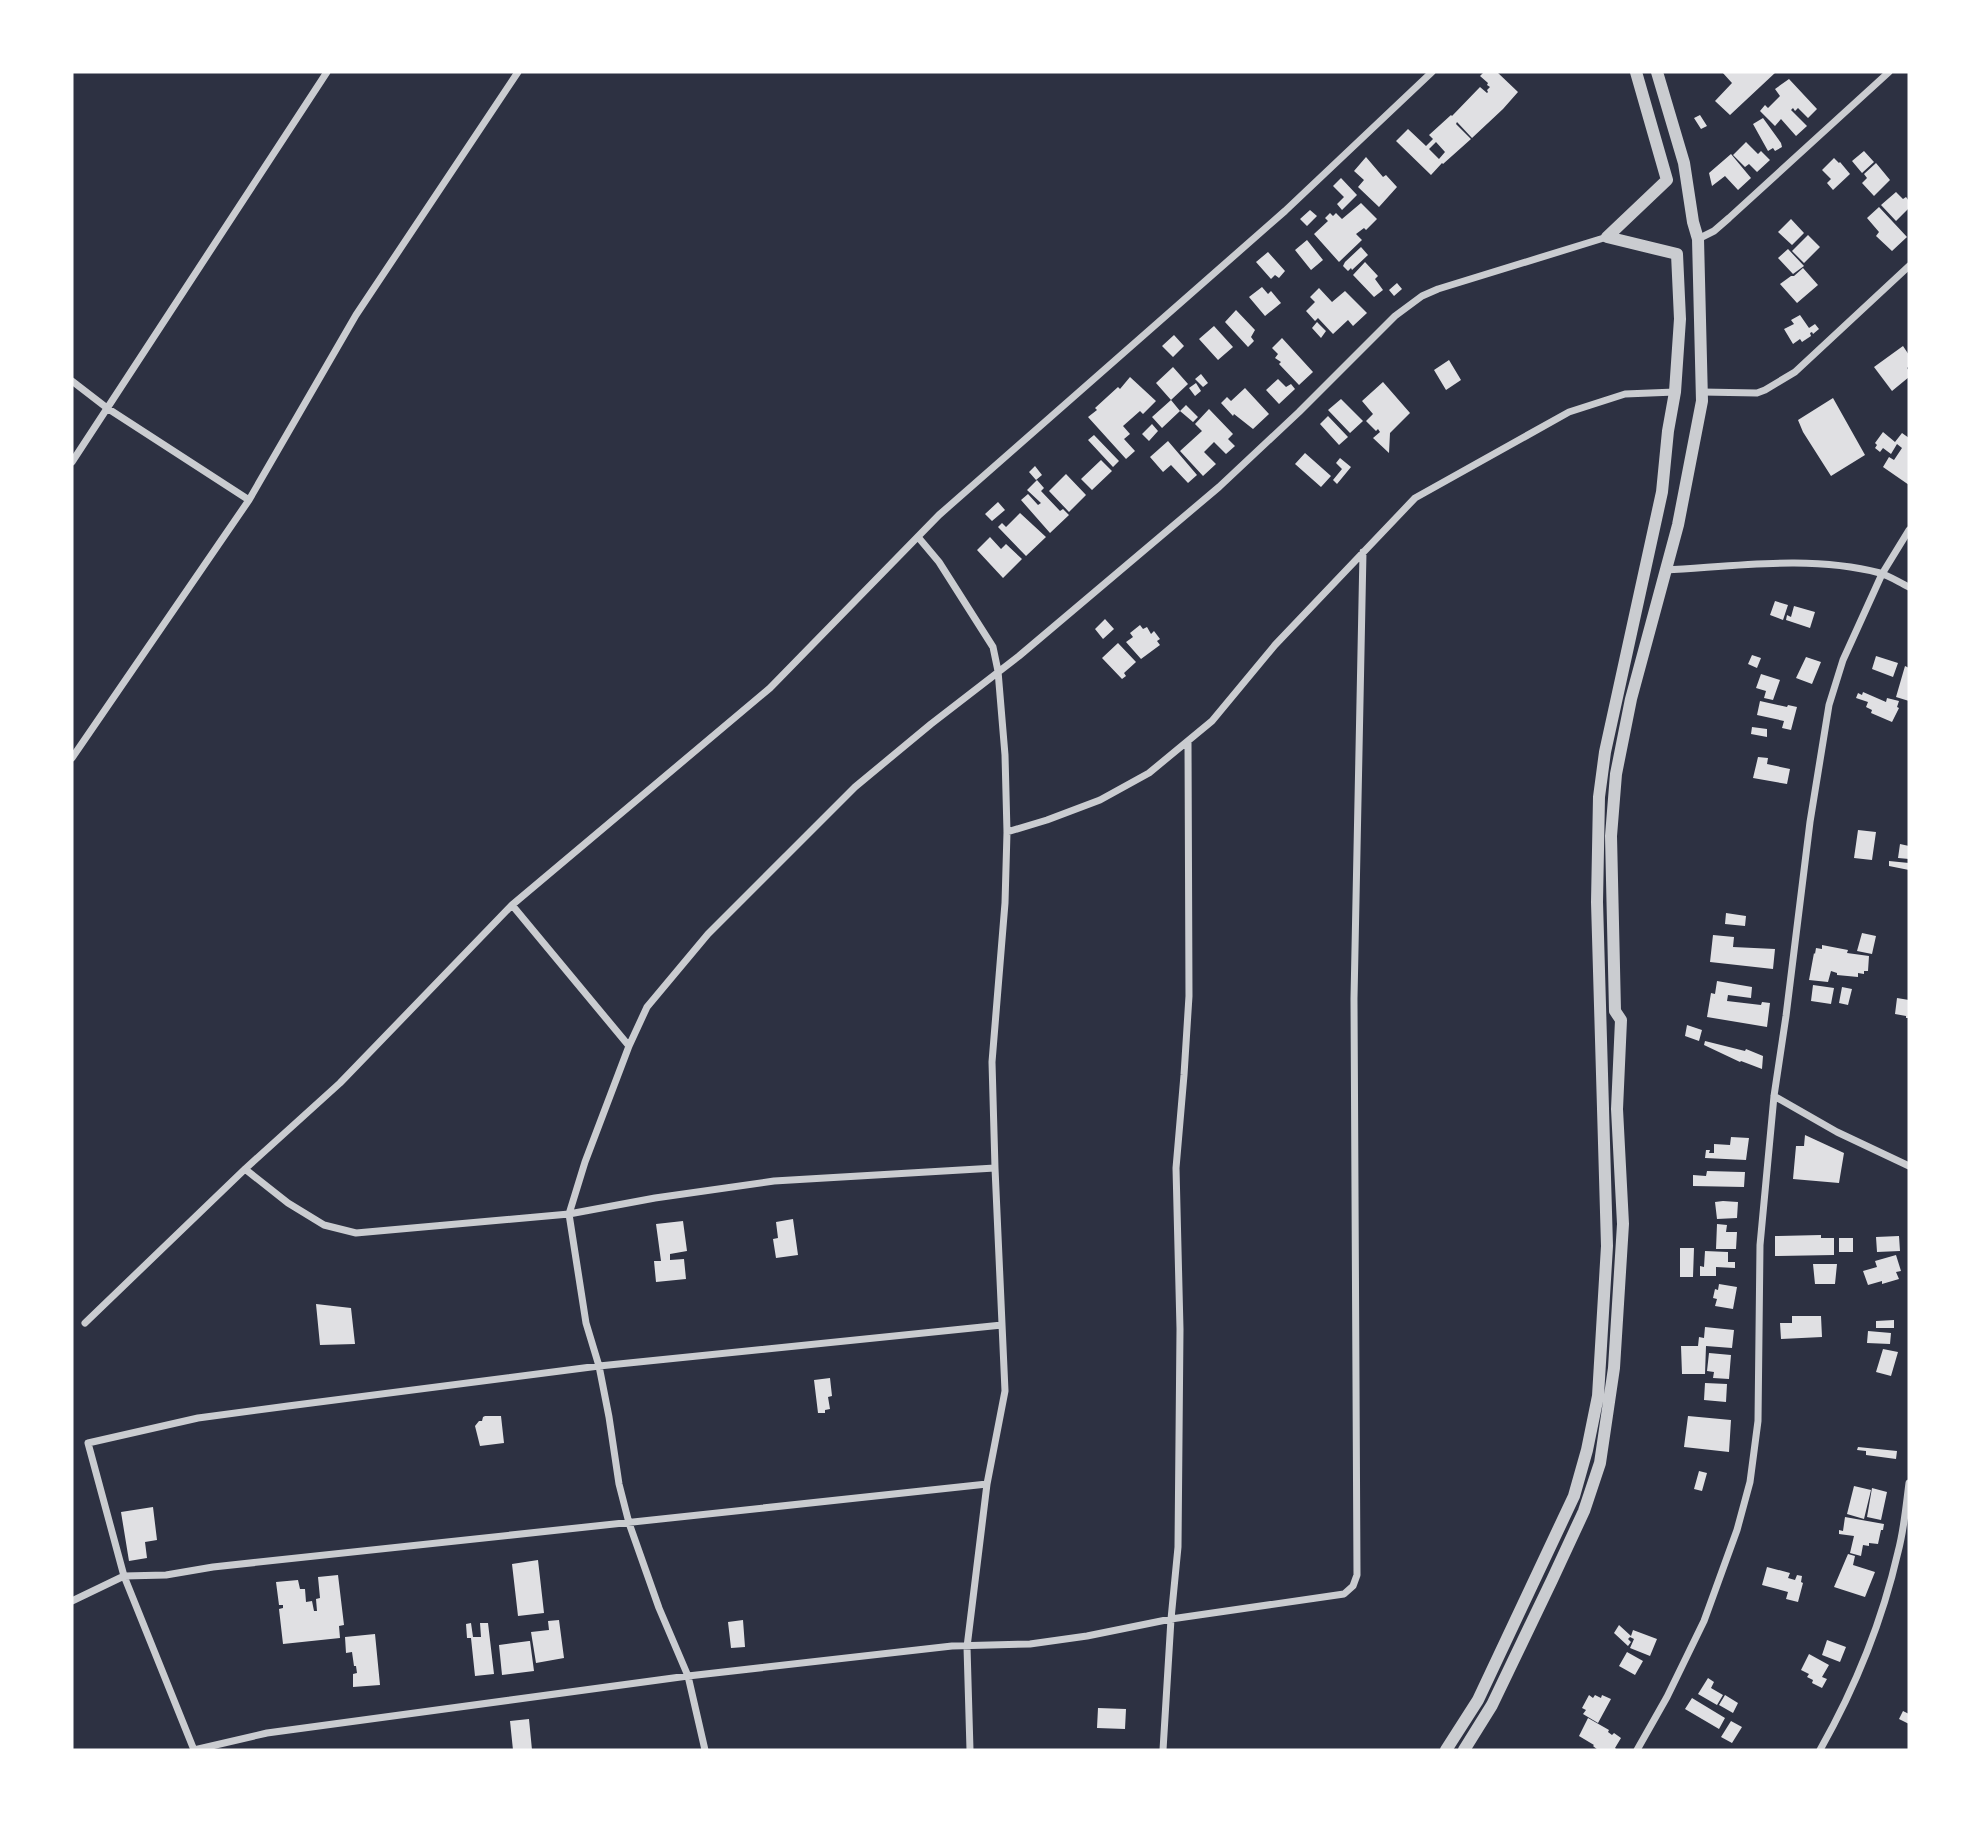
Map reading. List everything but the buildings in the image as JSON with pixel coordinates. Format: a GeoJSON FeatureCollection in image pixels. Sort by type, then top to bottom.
{"type":"FeatureCollection","features":[{"type":"Feature","properties":{"kind":"street"},"geometry":{"type":"LineString","coordinates":[[72,463],[327,72]]}},
{"type":"Feature","properties":{"kind":"street"},"geometry":{"type":"LineString","coordinates":[[72,758],[249,500],[356,315],[518,72]]}},
{"type":"Feature","properties":{"kind":"street"},"geometry":{"type":"LineString","coordinates":[[85,1323],[246,1169],[341,1083],[512,905],[770,688],[939,515],[1285,211],[1432,72]]}},
{"type":"Feature","properties":{"kind":"street"},"geometry":{"type":"LineString","coordinates":[[705,1750],[688,1676],[659,1608],[618,1485],[609,1417],[599,1366],[586,1323],[569,1214],[585,1162],[629,1046],[647,1007],[708,934],[855,787],[930,724],[1019,656],[1219,486],[1299,412],[1395,316],[1422,296],[1448,286],[1607,237],[1667,180],[1636,72]]}},
{"type":"Feature","properties":{"kind":"street"},"geometry":{"type":"LineString","coordinates":[[1698,239],[1714,231],[1729,218],[1889,72]]}},
{"type":"Feature","properties":{"kind":"street"},"geometry":{"type":"LineString","coordinates":[[1464,1750],[1492,1705],[1584,1511],[1600,1463],[1614,1368],[1623,1224],[1617,1109],[1621,1020],[1615,1011],[1612,913],[1612,824],[1616,774],[1631,699],[1678,525],[1703,392],[1698,239],[1684,163],[1660,73]]}},
{"type":"Feature","properties":{"kind":"street"},"geometry":{"type":"LineString","coordinates":[[1446,1750],[1478,1700],[1569,1507],[1587,1450],[1598,1396],[1607,1246],[1597,902],[1599,797],[1605,752],[1662,492],[1675,392],[1680,319],[1677,254],[1607,237]]}},
{"type":"Feature","properties":{"kind":"street"},"geometry":{"type":"LineString","coordinates":[[1703,392],[1757,393],[1781,381],[1795,372],[1909,266]]}},
{"type":"Feature","properties":{"kind":"street"},"geometry":{"type":"LineString","coordinates":[[72,381],[107,408],[249,500]]}},
{"type":"Feature","properties":{"kind":"street"},"geometry":{"type":"LineString","coordinates":[[1007,832],[1100,800],[1149,773],[1212,721],[1275,646],[1415,498],[1569,412],[1625,394],[1675,392]]}},
{"type":"Feature","properties":{"kind":"street"},"geometry":{"type":"LineString","coordinates":[[1637,1750],[1667,1697],[1704,1620],[1737,1530],[1750,1482],[1758,1421],[1760,1245],[1774,1096],[1810,822],[1829,705],[1843,660],[1882,574],[1909,530]]}},
{"type":"Feature","properties":{"kind":"street"},"geometry":{"type":"LineString","coordinates":[[918,537],[939,562],[993,647],[998,671],[1005,755],[1005,903],[992,1062],[1006,1391],[987,1484],[967,1647],[970,1750]]}},
{"type":"Feature","properties":{"kind":"street"},"geometry":{"type":"LineString","coordinates":[[1002,1325],[599,1366],[198,1418],[88,1443],[124,1576],[194,1750],[267,1733],[688,1676],[952,1646],[1030,1644],[1171,1619],[1344,1594],[1353,1586],[1357,1575],[1354,999],[1363,552]]}},
{"type":"Feature","properties":{"kind":"street"},"geometry":{"type":"LineString","coordinates":[[1666,570],[1783,563],[1824,565],[1882,574],[1909,587]]}},
{"type":"Feature","properties":{"kind":"street"},"geometry":{"type":"LineString","coordinates":[[1164,1750],[1178,1547],[1180,1329],[1176,1168],[1189,996],[1188,741]]}},
{"type":"Feature","properties":{"kind":"street"},"geometry":{"type":"LineString","coordinates":[[512,905],[629,1046]]}},
{"type":"Feature","properties":{"kind":"street"},"geometry":{"type":"LineString","coordinates":[[1774,1096],[1837,1132],[1909,1166]]}},
{"type":"Feature","properties":{"kind":"street"},"geometry":{"type":"LineString","coordinates":[[246,1169],[288,1203],[324,1225],[356,1233],[569,1214],[655,1198],[774,1181],[995,1168]]}},
{"type":"Feature","properties":{"kind":"street"},"geometry":{"type":"LineString","coordinates":[[1820,1750],[1838,1719],[1873,1641],[1899,1551],[1909,1483]]}},
{"type":"Feature","properties":{"kind":"street"},"geometry":{"type":"LineString","coordinates":[[72,1601],[124,1576],[166,1575],[213,1567],[987,1484]]}}]}
